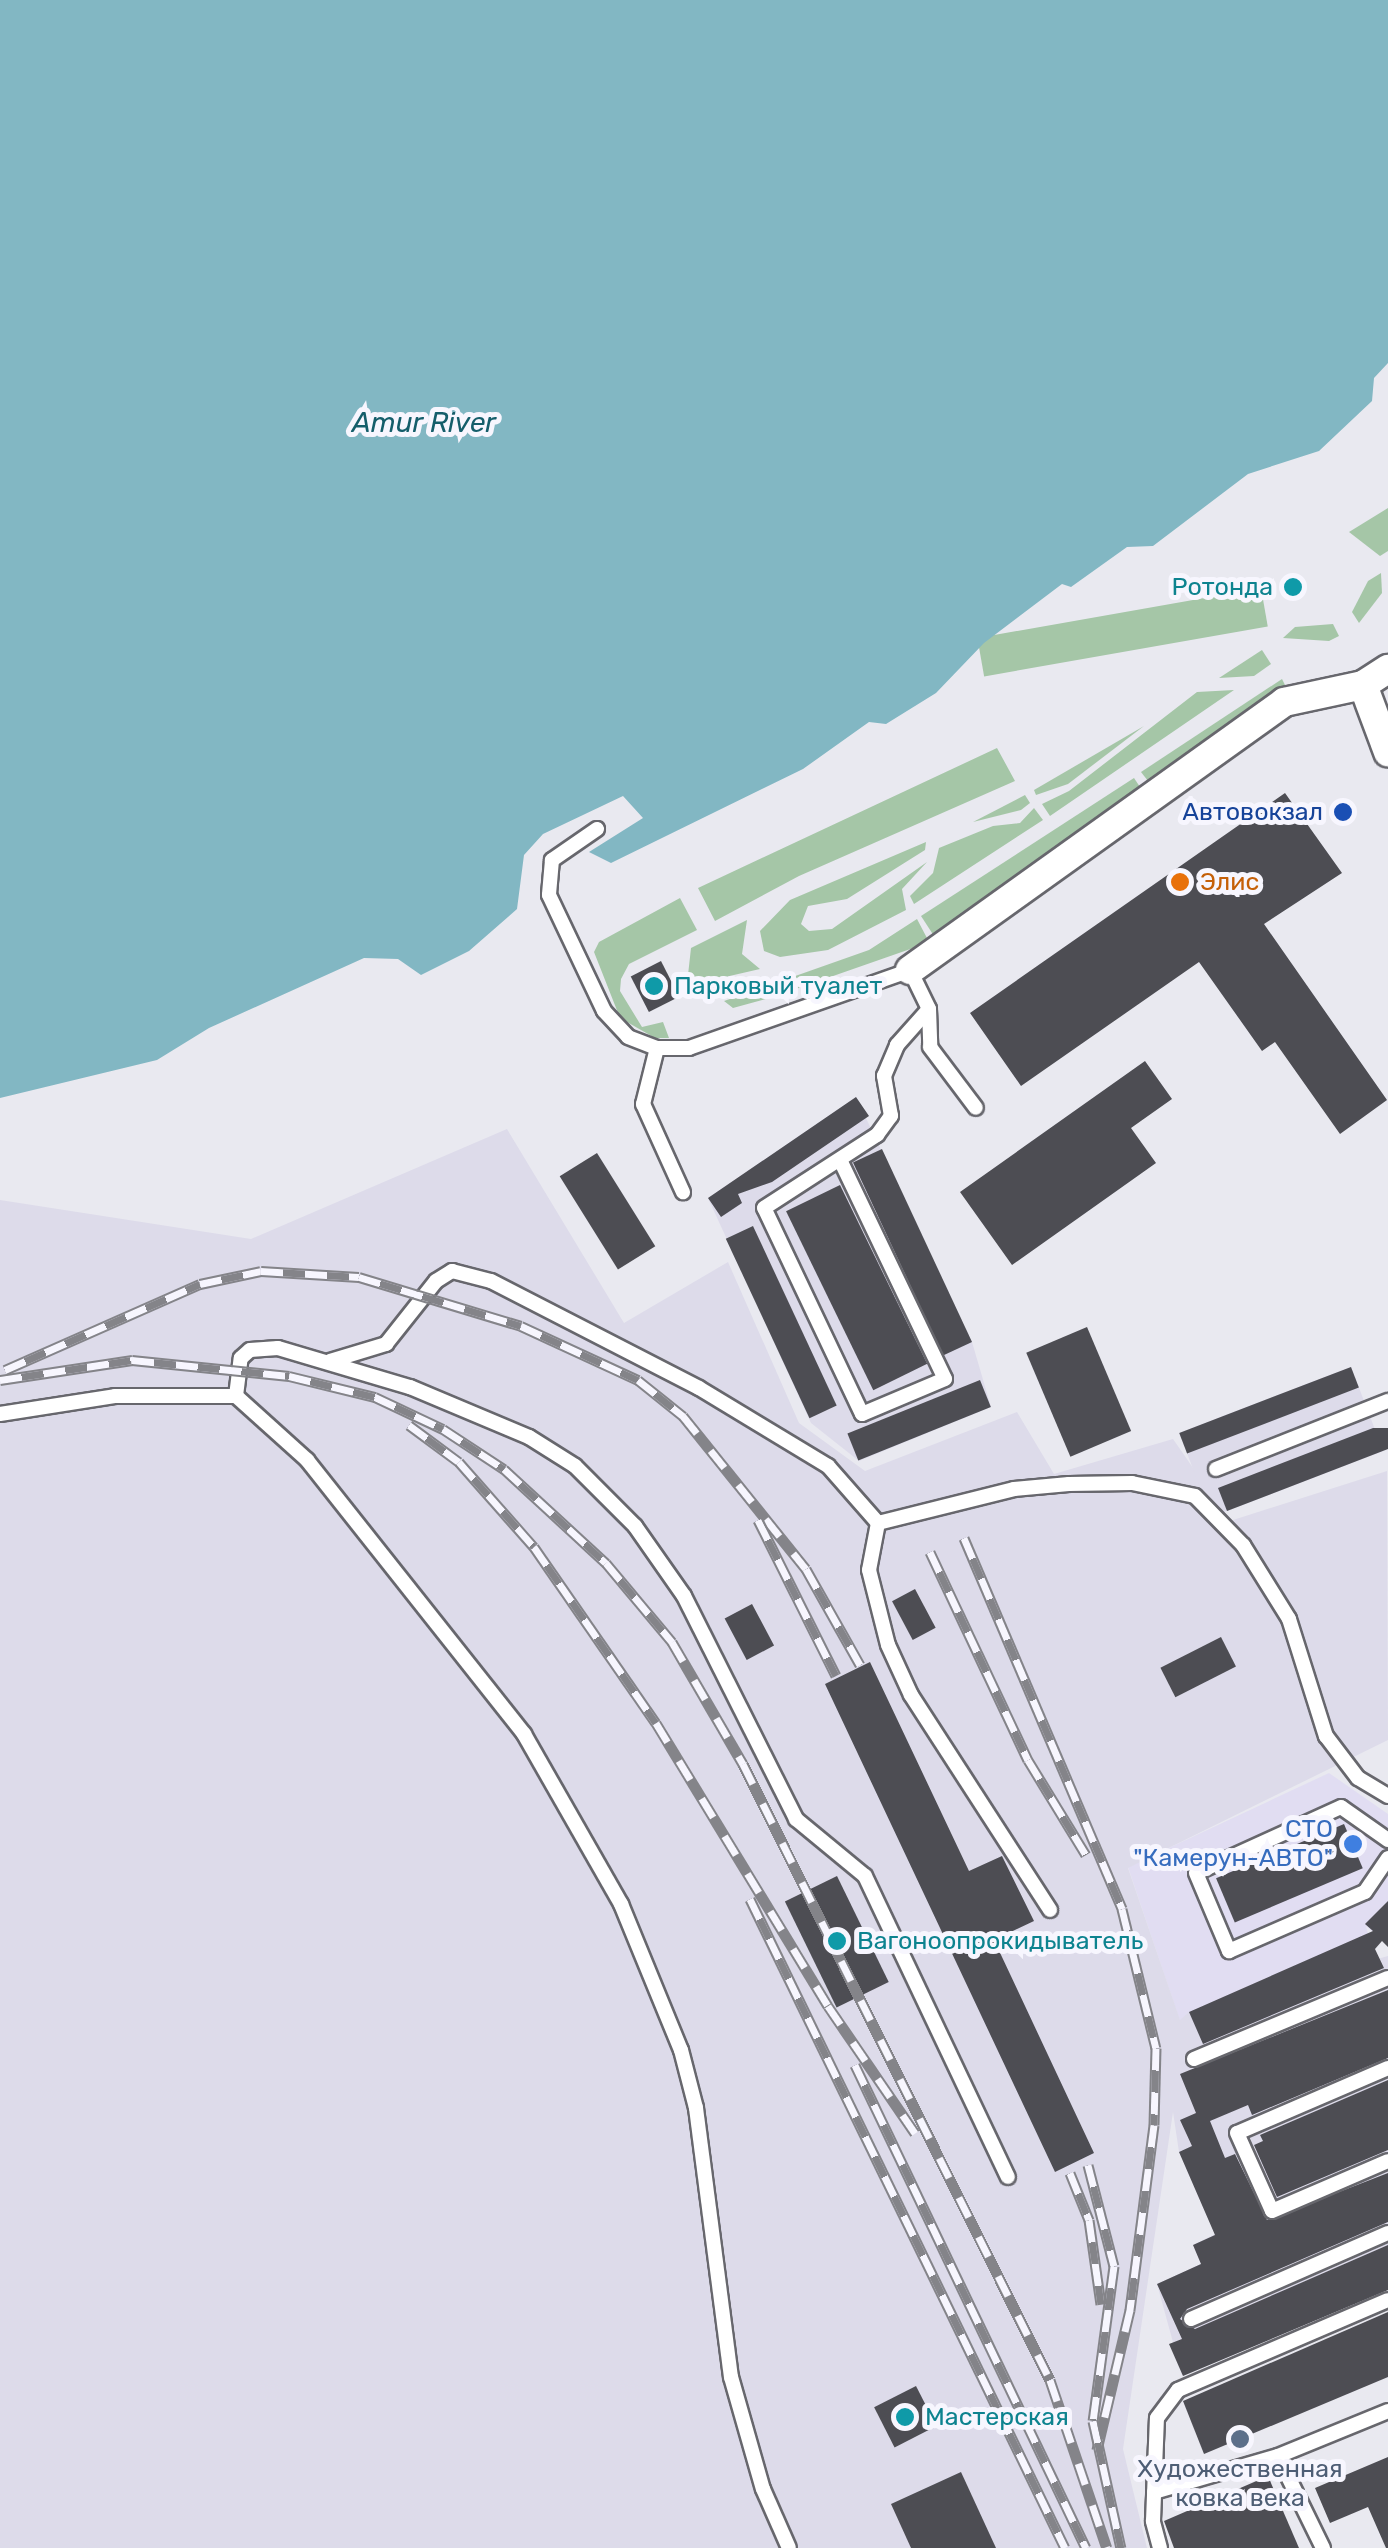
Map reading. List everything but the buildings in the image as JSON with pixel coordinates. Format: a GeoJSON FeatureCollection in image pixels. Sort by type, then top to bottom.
{"type":"FeatureCollection","features":[{"type":"Feature","properties":{"kind":"street"},"geometry":{"type":"LineString","coordinates":[[910,970],[1284,702],[1363,684],[1388,669]]}},
{"type":"Feature","properties":{"kind":"street"},"geometry":{"type":"LineString","coordinates":[[1363,684],[1388,752]]}},
{"type":"Feature","properties":{"kind":"lane"},"geometry":{"type":"LineString","coordinates":[[596,829],[552,860],[549,895],[604,1011],[628,1037],[657,1048],[689,1048],[910,970],[929,1009],[930,1047],[976,1108]]}},
{"type":"Feature","properties":{"kind":"lane"},"geometry":{"type":"LineString","coordinates":[[842,1164],[946,1380],[862,1414],[764,1208],[842,1164],[891,1116],[884,1076],[897,1045],[929,1009]]}},
{"type":"Feature","properties":{"kind":"lane"},"geometry":{"type":"LineString","coordinates":[[657,1048],[642,1104],[683,1192]]}},
{"type":"Feature","properties":{"kind":"lane"},"geometry":{"type":"LineString","coordinates":[[324,1362],[386,1344],[436,1281],[452,1271],[491,1281],[615,1340],[828,1466],[878,1523]]}},
{"type":"Feature","properties":{"kind":"lane"},"geometry":{"type":"LineString","coordinates":[[236,1396],[241,1358],[250,1350],[278,1348],[410,1387],[529,1437],[575,1466],[635,1526],[684,1596],[776,1790],[812,1836],[866,1876],[1008,2177]]}},
{"type":"Feature","properties":{"kind":"lane"},"geometry":{"type":"LineString","coordinates":[[0,1414],[115,1396],[236,1396],[306,1460],[524,1734],[614,1889],[684,2064],[731,2377],[764,2489],[789,2548]]}},
{"type":"Feature","properties":{"kind":"lane"},"geometry":{"type":"LineString","coordinates":[[1216,1470],[1388,1400]]}},
{"type":"Feature","properties":{"kind":"lane"},"geometry":{"type":"LineString","coordinates":[[878,1523],[1014,1490],[1070,1484],[1132,1483],[1195,1496],[1243,1545],[1289,1620],[1326,1736],[1358,1778],[1388,1796]]}},
{"type":"Feature","properties":{"kind":"lane"},"geometry":{"type":"LineString","coordinates":[[878,1523],[868,1570],[888,1646],[911,1695],[1050,1910]]}},
{"type":"Feature","properties":{"kind":"lane"},"geometry":{"type":"LineString","coordinates":[[1388,1840],[1341,1807],[1196,1874],[1229,1951],[1365,1892],[1388,1858]]}},
{"type":"Feature","properties":{"kind":"lane"},"geometry":{"type":"LineString","coordinates":[[1194,2058],[1388,1978]]}},
{"type":"Feature","properties":{"kind":"lane"},"geometry":{"type":"LineString","coordinates":[[1388,2068],[1237,2133],[1272,2212],[1388,2161]]}},
{"type":"Feature","properties":{"kind":"lane"},"geometry":{"type":"LineString","coordinates":[[1190,2319],[1388,2233]]}},
{"type":"Feature","properties":{"kind":"lane"},"geometry":{"type":"LineString","coordinates":[[1160,2548],[1154,2492],[1157,2418],[1178,2390],[1388,2300]]}},
{"type":"Feature","properties":{"kind":"lane"},"geometry":{"type":"LineString","coordinates":[[1154,2492],[1278,2456],[1388,2411]]}},
{"type":"Feature","properties":{"kind":"lane"},"geometry":{"type":"LineString","coordinates":[[1278,2456],[1323,2548]]}},
{"type":"Feature","properties":{"kind":"shaded area"},"geometry":{"type":"Polygon","coordinates":[[[856,1097],[972,1342],[991,1407],[859,1461],[811,1423],[708,1198],[856,1097]]]}},
{"type":"Feature","properties":{"kind":"shaded area"},"geometry":{"type":"Polygon","coordinates":[[[507,1129],[624,1323],[728,1262],[799,1423],[865,1471],[1017,1412],[1054,1474],[1173,1439],[1230,1521],[1387,1471],[1388,1740],[1128,1868],[1180,2020],[1189,2012],[1388,1956],[1388,2287],[1182,2375],[1157,2284],[1201,2264],[1193,2245],[1215,2234],[1179,2152],[1173,2112],[1123,2449],[1147,2548],[0,2548],[0,1200],[251,1239],[507,1129]]]}},
{"type":"Feature","properties":{"kind":"shaded area"},"geometry":{"type":"Polygon","coordinates":[[[1351,1367],[1383,1451],[1211,1517],[1179,1433],[1351,1367]]]}},
{"type":"Feature","properties":{"kind":"shaded area"},"geometry":{"type":"Polygon","coordinates":[[[1329,1773],[1388,1814],[1388,1945],[1366,1926],[1368,1934],[1180,2021],[1128,1867],[1329,1773]]]}},
{"type":"Feature","properties":{"kind":"green space"},"geometry":{"type":"Polygon","coordinates":[[[1388,508],[1388,551],[1380,556],[1349,532],[1388,508]]]}},
{"type":"Feature","properties":{"kind":"green space"},"geometry":{"type":"Polygon","coordinates":[[[1381,573],[1382,593],[1359,623],[1352,612],[1368,581],[1381,573]]]}},
{"type":"Feature","properties":{"kind":"green space"},"geometry":{"type":"Polygon","coordinates":[[[1261,588],[1268,626],[984,676],[977,638],[1261,588]]]}},
{"type":"Feature","properties":{"kind":"green space"},"geometry":{"type":"Polygon","coordinates":[[[1333,624],[1339,636],[1329,641],[1283,638],[1295,627],[1333,624]]]}},
{"type":"Feature","properties":{"kind":"green space"},"geometry":{"type":"Polygon","coordinates":[[[1262,650],[1271,664],[1254,676],[1219,678],[1262,650]]]}},
{"type":"Feature","properties":{"kind":"green space"},"geometry":{"type":"Polygon","coordinates":[[[1282,679],[1285,685],[1148,781],[1141,772],[1282,679]]]}},
{"type":"Feature","properties":{"kind":"green space"},"geometry":{"type":"Polygon","coordinates":[[[1234,690],[1050,816],[1042,804],[1069,791],[1197,692],[1234,690]]]}},
{"type":"Feature","properties":{"kind":"green space"},"geometry":{"type":"Polygon","coordinates":[[[1144,726],[1068,784],[1036,795],[1034,790],[1144,726]]]}},
{"type":"Feature","properties":{"kind":"green space"},"geometry":{"type":"Polygon","coordinates":[[[997,748],[1015,781],[799,876],[715,921],[698,888],[997,748]]]}},
{"type":"Feature","properties":{"kind":"green space"},"geometry":{"type":"Polygon","coordinates":[[[1134,778],[1140,787],[934,936],[921,916],[1134,778]]]}},
{"type":"Feature","properties":{"kind":"green space"},"geometry":{"type":"Polygon","coordinates":[[[1025,795],[1030,803],[1021,810],[973,822],[1025,795]]]}},
{"type":"Feature","properties":{"kind":"green space"},"geometry":{"type":"Polygon","coordinates":[[[1034,808],[1043,820],[914,904],[910,896],[933,873],[939,848],[993,826],[1020,823],[1034,808]]]}},
{"type":"Feature","properties":{"kind":"green space"},"geometry":{"type":"Polygon","coordinates":[[[926,842],[925,850],[847,899],[808,906],[801,924],[809,931],[832,929],[927,862],[902,889],[906,910],[828,950],[780,957],[764,951],[760,931],[790,900],[926,842]]]}},
{"type":"Feature","properties":{"kind":"green space"},"geometry":{"type":"Polygon","coordinates":[[[680,898],[697,930],[629,964],[621,979],[620,991],[642,1027],[663,1022],[669,1038],[655,1038],[620,1018],[594,952],[599,942],[680,898]]]}},
{"type":"Feature","properties":{"kind":"green space"},"geometry":{"type":"Polygon","coordinates":[[[917,919],[928,940],[919,946],[773,997],[733,1008],[724,1001],[869,950],[917,919]]]}},
{"type":"Feature","properties":{"kind":"green space"},"geometry":{"type":"Polygon","coordinates":[[[747,920],[742,954],[760,969],[699,983],[688,975],[691,948],[747,920]]]}},
{"type":"Feature","properties":{"kind":"water","name":"Amur River"},"geometry":{"type":"Polygon","coordinates":[[[0,0],[1388,0],[1388,363],[1374,378],[1372,401],[1319,451],[1248,474],[1153,546],[1127,547],[1071,587],[1062,584],[984,643],[936,693],[886,724],[869,722],[803,769],[611,863],[589,852],[643,818],[623,796],[543,834],[524,855],[517,909],[469,951],[421,975],[398,959],[364,958],[209,1028],[157,1060],[0,1098],[0,0]]]}},
{"type":"Feature","properties":{"kind":"railway"},"geometry":{"type":"LineString","coordinates":[[5,1370],[200,1284],[261,1271],[359,1277],[521,1326],[638,1380],[683,1416],[806,1569],[860,1665]]}},
{"type":"Feature","properties":{"kind":"railway"},"geometry":{"type":"LineString","coordinates":[[0,1380],[132,1360],[289,1376],[375,1397],[443,1429],[504,1469],[606,1563],[672,1642],[743,1764],[1050,2380],[1107,2548]]}},
{"type":"Feature","properties":{"kind":"railway"},"geometry":{"type":"LineString","coordinates":[[409,1425],[459,1462],[534,1547],[656,1723],[828,2006],[915,2133]]}},
{"type":"Feature","properties":{"kind":"railway"},"geometry":{"type":"LineString","coordinates":[[758,1520],[836,1676]]}},
{"type":"Feature","properties":{"kind":"railway"},"geometry":{"type":"LineString","coordinates":[[964,1538],[1122,1909],[1156,2048],[1154,2125],[1130,2310],[1097,2450]]}},
{"type":"Feature","properties":{"kind":"railway"},"geometry":{"type":"LineString","coordinates":[[930,1552],[1028,1760],[1086,1855]]}},
{"type":"Feature","properties":{"kind":"railway"},"geometry":{"type":"LineString","coordinates":[[750,1899],[1065,2548]]}},
{"type":"Feature","properties":{"kind":"railway"},"geometry":{"type":"LineString","coordinates":[[855,2065],[1086,2548]]}},
{"type":"Feature","properties":{"kind":"railway"},"geometry":{"type":"LineString","coordinates":[[1088,2165],[1114,2266],[1093,2421],[1121,2548]]}},
{"type":"Feature","properties":{"kind":"railway"},"geometry":{"type":"LineString","coordinates":[[1070,2173],[1089,2220],[1101,2304]]}},
{"type":"Feature","properties":{"kind":"place","name":"Ротонда"},"geometry":{"type":"Point","coordinates":[1293,587]}},
{"type":"Feature","properties":{"kind":"place","name":"Автовокзал"},"geometry":{"type":"Point","coordinates":[1343,812]}},
{"type":"Feature","properties":{"kind":"place","name":"Элис"},"geometry":{"type":"Point","coordinates":[1180,882]}},
{"type":"Feature","properties":{"kind":"place","name":"Парковый туалет"},"geometry":{"type":"Point","coordinates":[654,986]}},
{"type":"Feature","properties":{"kind":"place","name":"СТО \"Камерун-АВТО\""},"geometry":{"type":"Point","coordinates":[1353,1844]}},
{"type":"Feature","properties":{"kind":"place","name":"Вагоноопрокидыватель"},"geometry":{"type":"Point","coordinates":[837,1941]}},
{"type":"Feature","properties":{"kind":"place","name":"Мастерская"},"geometry":{"type":"Point","coordinates":[905,2417]}},
{"type":"Feature","properties":{"kind":"place","name":"Художественная ковка века"},"geometry":{"type":"Point","coordinates":[1240,2439]}}]}
